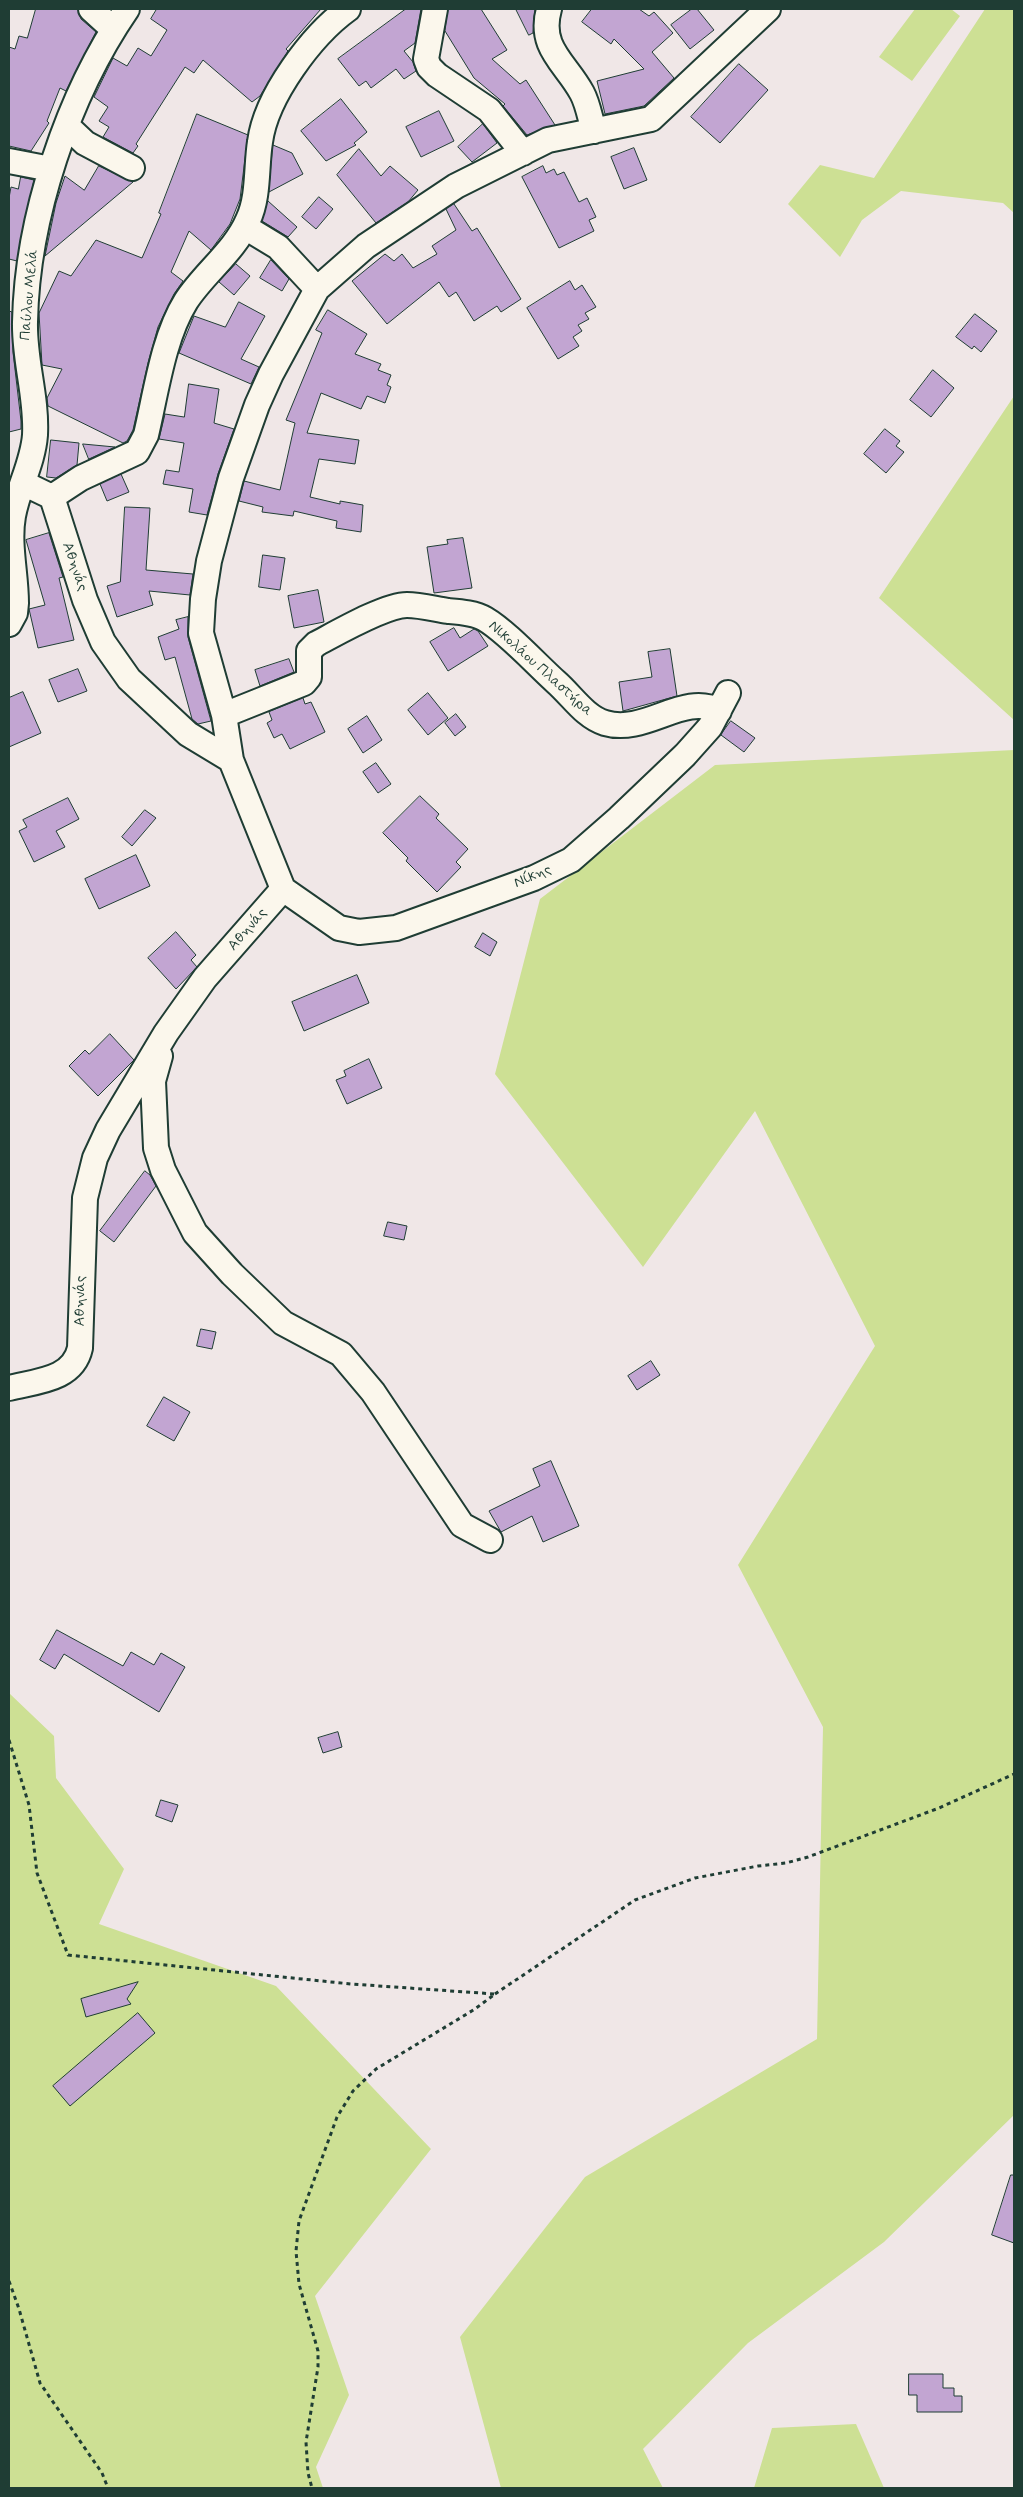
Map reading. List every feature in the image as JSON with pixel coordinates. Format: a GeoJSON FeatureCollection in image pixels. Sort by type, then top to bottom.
{"type":"FeatureCollection","features":[{"type":"Feature","properties":{"kind":"street"},"geometry":{"type":"LineString","coordinates":[[91,9],[113,29]]}},
{"type":"Feature","properties":{"kind":"street","name":"Παύλου Μελά"},"geometry":{"type":"LineString","coordinates":[[9,624],[15,613],[16,602],[12,537],[13,518],[33,447],[36,414],[35,398],[27,357],[26,311],[37,223],[51,169],[74,104],[113,29],[127,9]]}},
{"type":"Feature","properties":{"kind":"street"},"geometry":{"type":"LineString","coordinates":[[435,9],[426,59],[429,67],[437,75],[489,110],[523,153]]}},
{"type":"Feature","properties":{"kind":"street"},"geometry":{"type":"LineString","coordinates":[[549,9],[546,32],[549,46],[582,93],[594,130]]}},
{"type":"Feature","properties":{"kind":"street"},"geometry":{"type":"LineString","coordinates":[[283,889],[231,760],[224,715],[200,633],[202,598],[209,561],[231,478],[257,406],[271,374],[316,289],[366,246],[456,186],[548,140],[651,119],[768,9]]}},
{"type":"Feature","properties":{"kind":"street"},"geometry":{"type":"LineString","coordinates":[[23,483],[52,497],[81,478],[137,452],[146,435],[169,342],[181,309],[245,227],[252,212],[260,140],[268,111],[311,43],[334,13]]}},
{"type":"Feature","properties":{"kind":"street"},"geometry":{"type":"LineString","coordinates":[[66,126],[84,143],[132,168]]}},
{"type":"Feature","properties":{"kind":"street"},"geometry":{"type":"LineString","coordinates":[[9,161],[51,169]]}},
{"type":"Feature","properties":{"kind":"street"},"geometry":{"type":"LineString","coordinates":[[245,227],[278,247],[316,289]]}},
{"type":"Feature","properties":{"kind":"street","name":"Αθηνάς"},"geometry":{"type":"LineString","coordinates":[[52,497],[85,600],[103,642],[129,679],[188,734],[231,760]]}},
{"type":"Feature","properties":{"kind":"street","name":"Νικολάου Πλαστήρα"},"geometry":{"type":"LineString","coordinates":[[224,715],[304,684],[309,677],[309,651],[316,644],[391,608],[406,605],[468,613],[484,618],[560,685],[591,717],[604,723],[621,726],[638,725],[690,706],[723,702]]}},
{"type":"Feature","properties":{"kind":"street","name":"Νίκης"},"geometry":{"type":"LineString","coordinates":[[283,889],[339,928],[359,932],[396,928],[534,878],[571,860],[620,818],[685,755],[710,727],[723,702]]}},
{"type":"Feature","properties":{"kind":"street","name":"Αθηνάς"},"geometry":{"type":"LineString","coordinates":[[9,1388],[62,1374],[78,1360],[85,1198],[91,1174],[108,1130],[166,1033],[206,978],[283,889]]}},
{"type":"Feature","properties":{"kind":"street"},"geometry":{"type":"LineString","coordinates":[[166,1033],[153,1081],[156,1148],[163,1170],[195,1233],[232,1274],[283,1323],[341,1354],[373,1392],[462,1525],[490,1540]]}},
{"type":"Feature","properties":{"kind":"path"},"geometry":{"type":"LineString","coordinates":[[9,1740],[28,1805],[37,1873],[68,1955],[351,1984],[495,1994]]}},
{"type":"Feature","properties":{"kind":"path"},"geometry":{"type":"LineString","coordinates":[[312,2488],[308,2473],[306,2442],[318,2367],[318,2351],[298,2284],[296,2251],[299,2221],[338,2117],[353,2090],[376,2069],[475,2009],[635,1900],[695,1878],[758,1866],[786,1863],[808,1857],[939,1808],[1014,1774]]}},
{"type":"Feature","properties":{"kind":"path"},"geometry":{"type":"LineString","coordinates":[[9,2282],[20,2308],[40,2383],[102,2473],[108,2488]]}},
{"type":"Feature","properties":{"kind":"green space"},"geometry":{"type":"Polygon","coordinates":[[[915,9],[951,9],[960,16],[912,81],[879,57],[915,9]]]}},
{"type":"Feature","properties":{"kind":"green space"},"geometry":{"type":"Polygon","coordinates":[[[985,9],[1014,9],[1014,213],[1003,203],[901,191],[862,220],[840,257],[788,204],[820,165],[874,178],[985,9]]]}},
{"type":"Feature","properties":{"kind":"green space"},"geometry":{"type":"Polygon","coordinates":[[[1014,396],[1014,720],[879,598],[1014,396]]]}},
{"type":"Feature","properties":{"kind":"green space"},"geometry":{"type":"Polygon","coordinates":[[[1014,750],[1014,2115],[884,2242],[748,2343],[643,2449],[663,2488],[501,2488],[460,2337],[585,2177],[817,2039],[823,1727],[738,1565],[875,1346],[755,1111],[643,1267],[495,1074],[540,899],[715,765],[1014,750]]]}},
{"type":"Feature","properties":{"kind":"green space"},"geometry":{"type":"Polygon","coordinates":[[[9,1693],[54,1736],[56,1778],[124,1869],[99,1924],[276,1986],[431,2149],[315,2296],[349,2395],[316,2467],[323,2488],[9,2488],[9,1693]]]}},
{"type":"Feature","properties":{"kind":"green space"},"geometry":{"type":"Polygon","coordinates":[[[856,2424],[884,2488],[754,2488],[772,2428],[856,2424]]]}},
{"type":"Feature","properties":{"kind":"building"},"geometry":{"type":"Polygon","coordinates":[[[36,9],[78,9],[81,19],[96,32],[66,91],[60,88],[47,121],[49,123],[31,151],[9,146],[9,47],[15,49],[19,36],[27,38],[36,9]]]}},
{"type":"Feature","properties":{"kind":"building"},"geometry":{"type":"Polygon","coordinates":[[[157,9],[321,9],[286,49],[288,51],[260,96],[252,102],[203,60],[194,73],[185,67],[136,144],[138,146],[133,153],[103,137],[109,127],[99,121],[108,107],[94,97],[113,58],[127,66],[138,48],[151,56],[167,30],[151,19],[157,9]]]}},
{"type":"Feature","properties":{"kind":"building"},"geometry":{"type":"Polygon","coordinates":[[[406,9],[421,9],[415,43],[404,51],[413,62],[416,71],[404,79],[396,69],[371,88],[366,81],[359,86],[338,59],[406,9]]]}},
{"type":"Feature","properties":{"kind":"building"},"geometry":{"type":"Polygon","coordinates":[[[448,9],[481,9],[507,50],[492,59],[520,84],[526,80],[555,125],[527,135],[503,106],[505,104],[474,78],[445,31],[448,9]]]}},
{"type":"Feature","properties":{"kind":"building"},"geometry":{"type":"Polygon","coordinates":[[[516,9],[535,9],[533,33],[529,35],[516,9]]]}},
{"type":"Feature","properties":{"kind":"building"},"geometry":{"type":"Polygon","coordinates":[[[592,9],[639,9],[649,16],[654,12],[673,33],[652,52],[674,78],[644,106],[605,114],[597,81],[644,69],[614,39],[611,44],[582,22],[592,9]]]}},
{"type":"Feature","properties":{"kind":"building"},"geometry":{"type":"Polygon","coordinates":[[[692,9],[697,9],[714,30],[690,49],[671,25],[692,9]]]}},
{"type":"Feature","properties":{"kind":"building"},"geometry":{"type":"Polygon","coordinates":[[[739,64],[768,90],[720,143],[691,117],[739,64]]]}},
{"type":"Feature","properties":{"kind":"building"},"geometry":{"type":"Polygon","coordinates":[[[341,99],[367,132],[354,143],[356,145],[326,161],[301,131],[341,99]]]}},
{"type":"Feature","properties":{"kind":"building"},"geometry":{"type":"Polygon","coordinates":[[[439,111],[454,141],[421,157],[406,127],[439,111]]]}},
{"type":"Feature","properties":{"kind":"building"},"geometry":{"type":"Polygon","coordinates":[[[197,114],[248,135],[240,199],[230,224],[211,250],[189,231],[171,272],[183,281],[174,294],[158,327],[133,430],[127,441],[123,443],[48,406],[47,398],[62,369],[42,365],[39,313],[59,271],[71,276],[96,240],[142,258],[161,214],[159,213],[197,114]]]}},
{"type":"Feature","properties":{"kind":"building"},"geometry":{"type":"Polygon","coordinates":[[[483,124],[497,143],[472,162],[458,147],[483,124]]]}},
{"type":"Feature","properties":{"kind":"building"},"geometry":{"type":"Polygon","coordinates":[[[273,145],[292,153],[303,174],[269,192],[273,145]]]}},
{"type":"Feature","properties":{"kind":"building"},"geometry":{"type":"Polygon","coordinates":[[[634,148],[647,180],[624,189],[611,157],[634,148]]]}},
{"type":"Feature","properties":{"kind":"building"},"geometry":{"type":"Polygon","coordinates":[[[359,149],[381,176],[390,166],[418,190],[408,202],[376,223],[337,175],[359,149]]]}},
{"type":"Feature","properties":{"kind":"building"},"geometry":{"type":"Polygon","coordinates":[[[99,166],[133,182],[45,256],[56,203],[65,176],[84,190],[99,166]]]}},
{"type":"Feature","properties":{"kind":"building"},"geometry":{"type":"Polygon","coordinates":[[[543,166],[546,173],[554,169],[557,175],[564,172],[579,202],[587,198],[596,217],[589,220],[594,231],[559,248],[522,177],[543,166]]]}},
{"type":"Feature","properties":{"kind":"building"},"geometry":{"type":"Polygon","coordinates":[[[21,177],[34,180],[17,261],[9,259],[9,198],[11,187],[18,189],[21,177]]]}},
{"type":"Feature","properties":{"kind":"building"},"geometry":{"type":"Polygon","coordinates":[[[319,197],[333,209],[316,229],[302,217],[319,197]]]}},
{"type":"Feature","properties":{"kind":"building"},"geometry":{"type":"Polygon","coordinates":[[[268,201],[297,227],[288,237],[262,221],[268,201]]]}},
{"type":"Feature","properties":{"kind":"building"},"geometry":{"type":"Polygon","coordinates":[[[454,204],[472,231],[477,228],[521,299],[501,312],[497,306],[474,321],[456,292],[449,297],[439,282],[387,324],[352,281],[385,254],[394,261],[402,254],[413,268],[437,254],[432,246],[456,230],[446,209],[454,204]]]}},
{"type":"Feature","properties":{"kind":"building"},"geometry":{"type":"Polygon","coordinates":[[[271,260],[289,279],[282,291],[260,278],[271,260]]]}},
{"type":"Feature","properties":{"kind":"building"},"geometry":{"type":"Polygon","coordinates":[[[236,264],[250,276],[234,295],[219,282],[236,264]]]}},
{"type":"Feature","properties":{"kind":"building"},"geometry":{"type":"Polygon","coordinates":[[[570,281],[575,290],[582,285],[596,307],[585,313],[589,319],[578,325],[582,331],[573,337],[579,346],[558,359],[527,308],[570,281]]]}},
{"type":"Feature","properties":{"kind":"building"},"geometry":{"type":"Polygon","coordinates":[[[239,302],[265,316],[241,359],[259,367],[251,384],[179,353],[194,316],[225,327],[239,302]]]}},
{"type":"Feature","properties":{"kind":"building"},"geometry":{"type":"Polygon","coordinates":[[[328,310],[367,334],[355,354],[381,364],[378,370],[391,375],[387,385],[391,387],[385,403],[367,396],[361,409],[321,393],[307,433],[359,440],[355,464],[319,459],[310,497],[340,504],[340,501],[363,505],[361,532],[336,528],[337,521],[294,511],[293,516],[262,512],[263,507],[239,501],[244,481],[280,490],[295,423],[286,420],[322,333],[316,330],[328,310]]]}},
{"type":"Feature","properties":{"kind":"building"},"geometry":{"type":"Polygon","coordinates":[[[9,311],[12,312],[13,352],[21,429],[9,432],[9,311]]]}},
{"type":"Feature","properties":{"kind":"building"},"geometry":{"type":"Polygon","coordinates":[[[975,314],[997,331],[981,352],[974,346],[972,349],[956,337],[975,314]]]}},
{"type":"Feature","properties":{"kind":"building"},"geometry":{"type":"Polygon","coordinates":[[[933,370],[954,388],[931,417],[910,400],[933,370]]]}},
{"type":"Feature","properties":{"kind":"building"},"geometry":{"type":"Polygon","coordinates":[[[189,384],[219,389],[214,423],[234,429],[218,474],[207,515],[189,512],[193,489],[163,484],[166,470],[179,472],[184,443],[159,439],[165,414],[184,417],[189,384]]]}},
{"type":"Feature","properties":{"kind":"building"},"geometry":{"type":"Polygon","coordinates":[[[885,429],[900,441],[896,446],[904,452],[886,473],[864,454],[885,429]]]}},
{"type":"Feature","properties":{"kind":"building"},"geometry":{"type":"Polygon","coordinates":[[[51,440],[79,443],[77,465],[56,478],[47,477],[51,440]]]}},
{"type":"Feature","properties":{"kind":"building"},"geometry":{"type":"Polygon","coordinates":[[[83,444],[115,447],[89,459],[83,444]]]}},
{"type":"Feature","properties":{"kind":"building"},"geometry":{"type":"Polygon","coordinates":[[[121,474],[129,492],[107,501],[100,484],[121,474]]]}},
{"type":"Feature","properties":{"kind":"building"},"geometry":{"type":"Polygon","coordinates":[[[125,507],[150,508],[146,570],[193,574],[190,595],[149,591],[153,605],[117,617],[107,586],[120,582],[125,507]]]}},
{"type":"Feature","properties":{"kind":"building"},"geometry":{"type":"Polygon","coordinates":[[[49,533],[63,577],[59,578],[74,640],[38,648],[29,609],[45,605],[26,540],[49,533]]]}},
{"type":"Feature","properties":{"kind":"building"},"geometry":{"type":"Polygon","coordinates":[[[463,538],[472,588],[434,593],[427,547],[448,544],[447,540],[463,538]]]}},
{"type":"Feature","properties":{"kind":"building"},"geometry":{"type":"Polygon","coordinates":[[[263,555],[285,558],[280,590],[259,587],[263,555]]]}},
{"type":"Feature","properties":{"kind":"building"},"geometry":{"type":"Polygon","coordinates":[[[318,590],[324,622],[294,628],[288,596],[318,590]]]}},
{"type":"Feature","properties":{"kind":"building"},"geometry":{"type":"Polygon","coordinates":[[[188,617],[188,637],[211,721],[198,724],[192,719],[175,657],[165,660],[158,637],[179,629],[176,620],[188,617]]]}},
{"type":"Feature","properties":{"kind":"building"},"geometry":{"type":"Polygon","coordinates":[[[454,628],[460,638],[474,629],[478,631],[488,646],[448,671],[430,642],[454,628]]]}},
{"type":"Feature","properties":{"kind":"building"},"geometry":{"type":"Polygon","coordinates":[[[670,649],[677,696],[623,711],[619,682],[652,677],[648,652],[670,649]]]}},
{"type":"Feature","properties":{"kind":"building"},"geometry":{"type":"Polygon","coordinates":[[[289,659],[294,672],[260,686],[255,670],[289,659]]]}},
{"type":"Feature","properties":{"kind":"building"},"geometry":{"type":"Polygon","coordinates":[[[78,669],[87,691],[58,702],[49,680],[78,669]]]}},
{"type":"Feature","properties":{"kind":"building"},"geometry":{"type":"Polygon","coordinates":[[[23,692],[41,733],[9,747],[9,698],[23,692]]]}},
{"type":"Feature","properties":{"kind":"building"},"geometry":{"type":"Polygon","coordinates":[[[428,693],[448,718],[428,735],[408,710],[428,693]]]}},
{"type":"Feature","properties":{"kind":"building"},"geometry":{"type":"Polygon","coordinates":[[[303,698],[305,704],[311,702],[325,732],[290,749],[282,734],[274,738],[267,723],[272,720],[269,712],[303,698]]]}},
{"type":"Feature","properties":{"kind":"building"},"geometry":{"type":"Polygon","coordinates":[[[456,714],[466,727],[455,736],[445,723],[456,714]]]}},
{"type":"Feature","properties":{"kind":"building"},"geometry":{"type":"Polygon","coordinates":[[[367,716],[382,740],[363,753],[348,729],[367,716]]]}},
{"type":"Feature","properties":{"kind":"building"},"geometry":{"type":"Polygon","coordinates":[[[731,721],[755,738],[744,752],[721,735],[731,721]]]}},
{"type":"Feature","properties":{"kind":"building"},"geometry":{"type":"Polygon","coordinates":[[[376,763],[391,784],[378,793],[363,772],[376,763]]]}},
{"type":"Feature","properties":{"kind":"building"},"geometry":{"type":"Polygon","coordinates":[[[420,796],[439,814],[436,818],[468,849],[456,862],[461,867],[437,892],[406,861],[408,858],[383,833],[420,796]]]}},
{"type":"Feature","properties":{"kind":"building"},"geometry":{"type":"Polygon","coordinates":[[[68,798],[79,819],[56,831],[65,847],[34,862],[19,831],[27,827],[23,820],[68,798]]]}},
{"type":"Feature","properties":{"kind":"building"},"geometry":{"type":"Polygon","coordinates":[[[145,810],[156,818],[132,846],[122,837],[145,810]]]}},
{"type":"Feature","properties":{"kind":"building"},"geometry":{"type":"Polygon","coordinates":[[[136,855],[150,886],[99,909],[85,879],[136,855]]]}},
{"type":"Feature","properties":{"kind":"building"},"geometry":{"type":"Polygon","coordinates":[[[176,932],[196,955],[191,960],[197,967],[176,989],[148,958],[176,932]]]}},
{"type":"Feature","properties":{"kind":"building"},"geometry":{"type":"Polygon","coordinates":[[[483,933],[497,942],[490,956],[475,947],[483,933]]]}},
{"type":"Feature","properties":{"kind":"building"},"geometry":{"type":"Polygon","coordinates":[[[357,975],[369,1003],[304,1031],[292,1002],[357,975]]]}},
{"type":"Feature","properties":{"kind":"building"},"geometry":{"type":"Polygon","coordinates":[[[110,1034],[134,1060],[98,1096],[69,1066],[85,1050],[89,1054],[110,1034]]]}},
{"type":"Feature","properties":{"kind":"building"},"geometry":{"type":"Polygon","coordinates":[[[369,1059],[382,1088],[347,1104],[336,1080],[346,1076],[344,1071],[369,1059]]]}},
{"type":"Feature","properties":{"kind":"building"},"geometry":{"type":"Polygon","coordinates":[[[145,1171],[150,1175],[156,1186],[114,1242],[100,1231],[145,1171]]]}},
{"type":"Feature","properties":{"kind":"building"},"geometry":{"type":"Polygon","coordinates":[[[388,1222],[407,1226],[404,1240],[384,1236],[388,1222]]]}},
{"type":"Feature","properties":{"kind":"building"},"geometry":{"type":"Polygon","coordinates":[[[201,1329],[216,1332],[212,1349],[197,1346],[201,1329]]]}},
{"type":"Feature","properties":{"kind":"building"},"geometry":{"type":"Polygon","coordinates":[[[651,1361],[660,1375],[637,1390],[628,1376],[651,1361]]]}},
{"type":"Feature","properties":{"kind":"building"},"geometry":{"type":"Polygon","coordinates":[[[164,1397],[190,1412],[174,1441],[147,1426],[164,1397]]]}},
{"type":"Feature","properties":{"kind":"building"},"geometry":{"type":"Polygon","coordinates":[[[551,1461],[579,1526],[543,1542],[532,1516],[501,1532],[489,1511],[540,1486],[533,1469],[551,1461]]]}},
{"type":"Feature","properties":{"kind":"building"},"geometry":{"type":"Polygon","coordinates":[[[57,1630],[123,1666],[131,1652],[154,1665],[161,1653],[185,1667],[159,1712],[64,1654],[55,1669],[40,1660],[57,1630]]]}},
{"type":"Feature","properties":{"kind":"building"},"geometry":{"type":"Polygon","coordinates":[[[338,1732],[342,1747],[323,1753],[318,1738],[338,1732]]]}},
{"type":"Feature","properties":{"kind":"building"},"geometry":{"type":"Polygon","coordinates":[[[161,1800],[178,1805],[172,1822],[156,1816],[161,1800]]]}},
{"type":"Feature","properties":{"kind":"building"},"geometry":{"type":"Polygon","coordinates":[[[138,1982],[127,1999],[131,2004],[86,2017],[81,1999],[138,1982]]]}},
{"type":"Feature","properties":{"kind":"building"},"geometry":{"type":"Polygon","coordinates":[[[138,2013],[155,2033],[70,2106],[53,2086],[138,2013]]]}},
{"type":"Feature","properties":{"kind":"building"},"geometry":{"type":"Polygon","coordinates":[[[1011,2175],[1014,2175],[1014,2243],[992,2235],[1011,2175]]]}},
{"type":"Feature","properties":{"kind":"building"},"geometry":{"type":"Polygon","coordinates":[[[909,2374],[943,2374],[943,2388],[954,2388],[954,2396],[962,2396],[962,2412],[917,2412],[917,2395],[909,2395],[909,2374]]]}}]}
